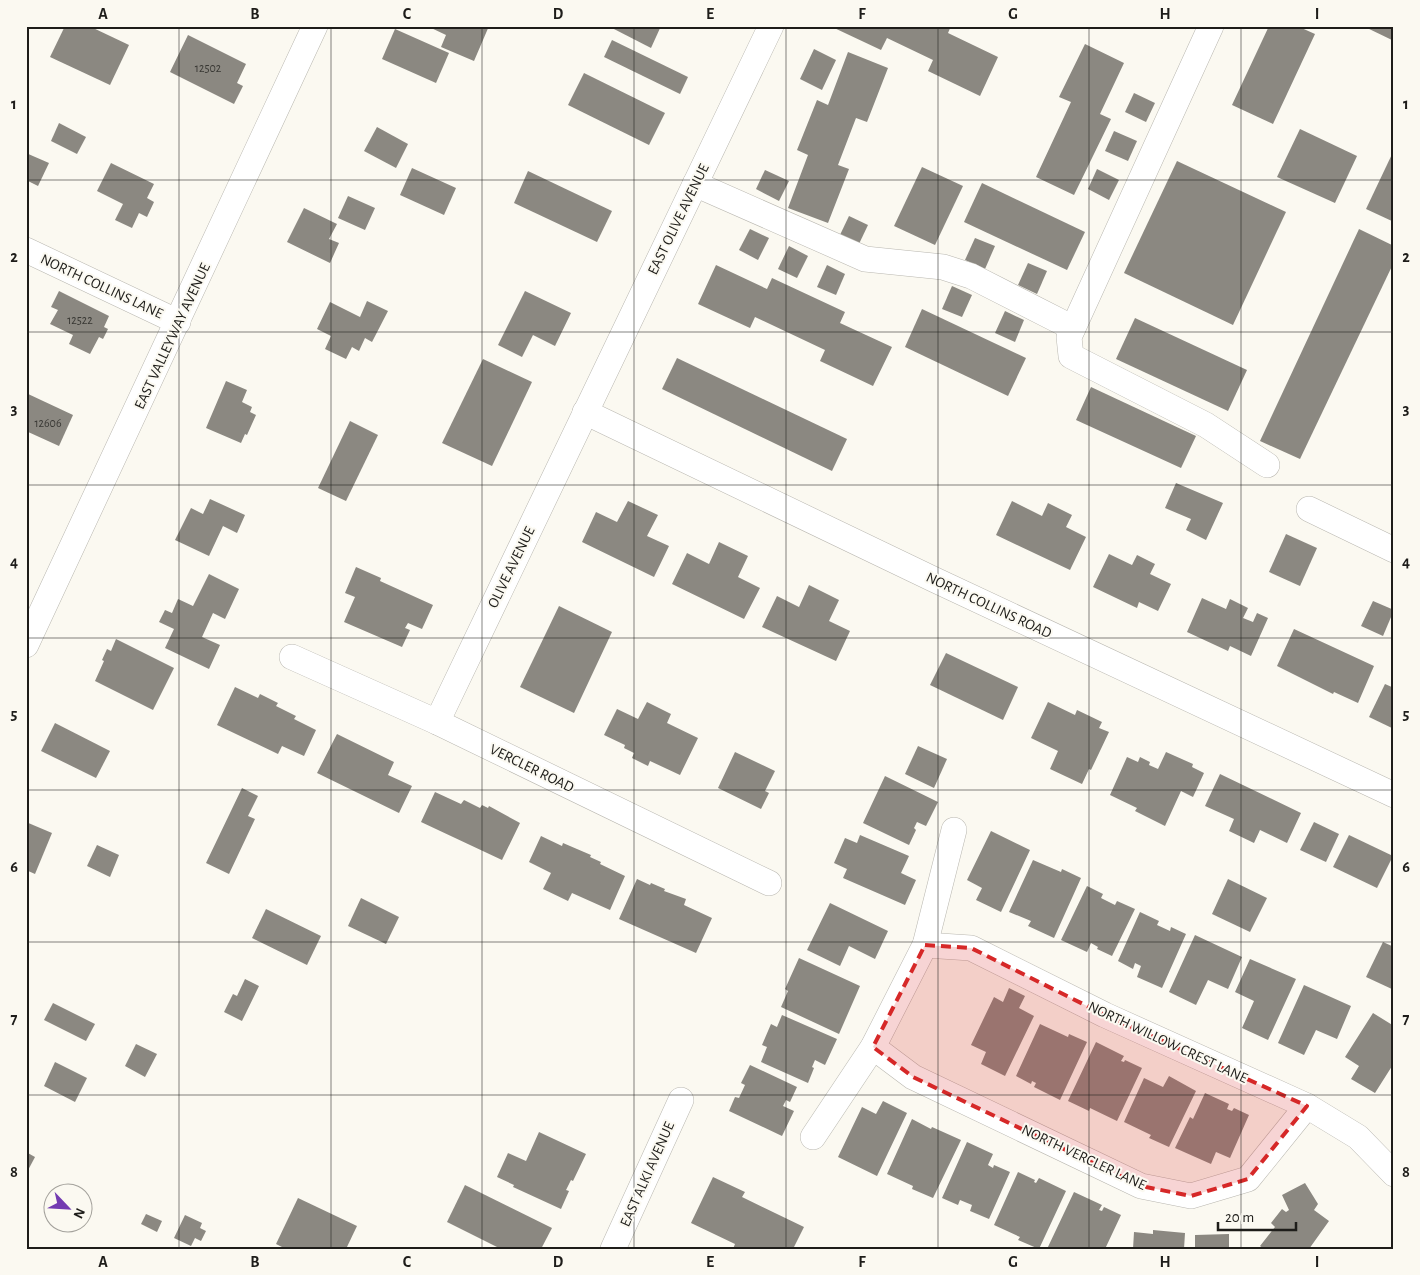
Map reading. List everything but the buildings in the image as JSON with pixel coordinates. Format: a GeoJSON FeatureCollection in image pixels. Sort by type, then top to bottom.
{"type":"FeatureCollection","features":[{"type":"Feature","properties":{"kind":"street","name":"EAST VALLEYWAY AVENUE"},"geometry":{"type":"LineString","coordinates":[[26,645],[315,26]]}},
{"type":"Feature","properties":{"kind":"street","name":"EAST OLIVE AVENUE"},"geometry":{"type":"LineString","coordinates":[[585,412],[771,26]]}},
{"type":"Feature","properties":{"kind":"street"},"geometry":{"type":"LineString","coordinates":[[1211,26],[1069,337],[1071,356],[1206,425],[1267,465]]}},
{"type":"Feature","properties":{"kind":"street"},"geometry":{"type":"LineString","coordinates":[[695,184],[866,259],[942,267],[971,276],[1073,328]]}},
{"type":"Feature","properties":{"kind":"street","name":"NORTH COLLINS LANE"},"geometry":{"type":"LineString","coordinates":[[26,250],[178,322]]}},
{"type":"Feature","properties":{"kind":"street","name":"OLIVE AVENUE"},"geometry":{"type":"LineString","coordinates":[[437,722],[585,412]]}},
{"type":"Feature","properties":{"kind":"street","name":"NORTH COLLINS ROAD"},"geometry":{"type":"LineString","coordinates":[[585,412],[926,576],[1394,795]]}},
{"type":"Feature","properties":{"kind":"street"},"geometry":{"type":"LineString","coordinates":[[1309,509],[1394,550]]}},
{"type":"Feature","properties":{"kind":"street","name":"VERCLER ROAD"},"geometry":{"type":"LineString","coordinates":[[292,657],[437,722],[769,883]]}},
{"type":"Feature","properties":{"kind":"street"},"geometry":{"type":"LineString","coordinates":[[813,1137],[873,1048],[925,945],[954,830]]}},
{"type":"Feature","properties":{"kind":"street","name":"NORTH WILLOW CREST LANE"},"geometry":{"type":"LineString","coordinates":[[925,945],[971,948],[1105,1014],[1307,1106],[1358,1138],[1394,1174]]}},
{"type":"Feature","properties":{"kind":"street","name":"NORTH VERCLER LANE"},"geometry":{"type":"LineString","coordinates":[[873,1048],[913,1077],[1142,1186],[1191,1196],[1248,1179],[1307,1106]]}},
{"type":"Feature","properties":{"kind":"street","name":"EAST ALKI AVENUE"},"geometry":{"type":"LineString","coordinates":[[613,1249],[681,1100]]}},
{"type":"Feature","properties":{"kind":"highlighted area"},"geometry":{"type":"Polygon","coordinates":[[[925,945],[971,948],[1105,1015],[1307,1106],[1248,1179],[1191,1196],[1141,1186],[913,1077],[873,1047],[925,945]]]}}]}
